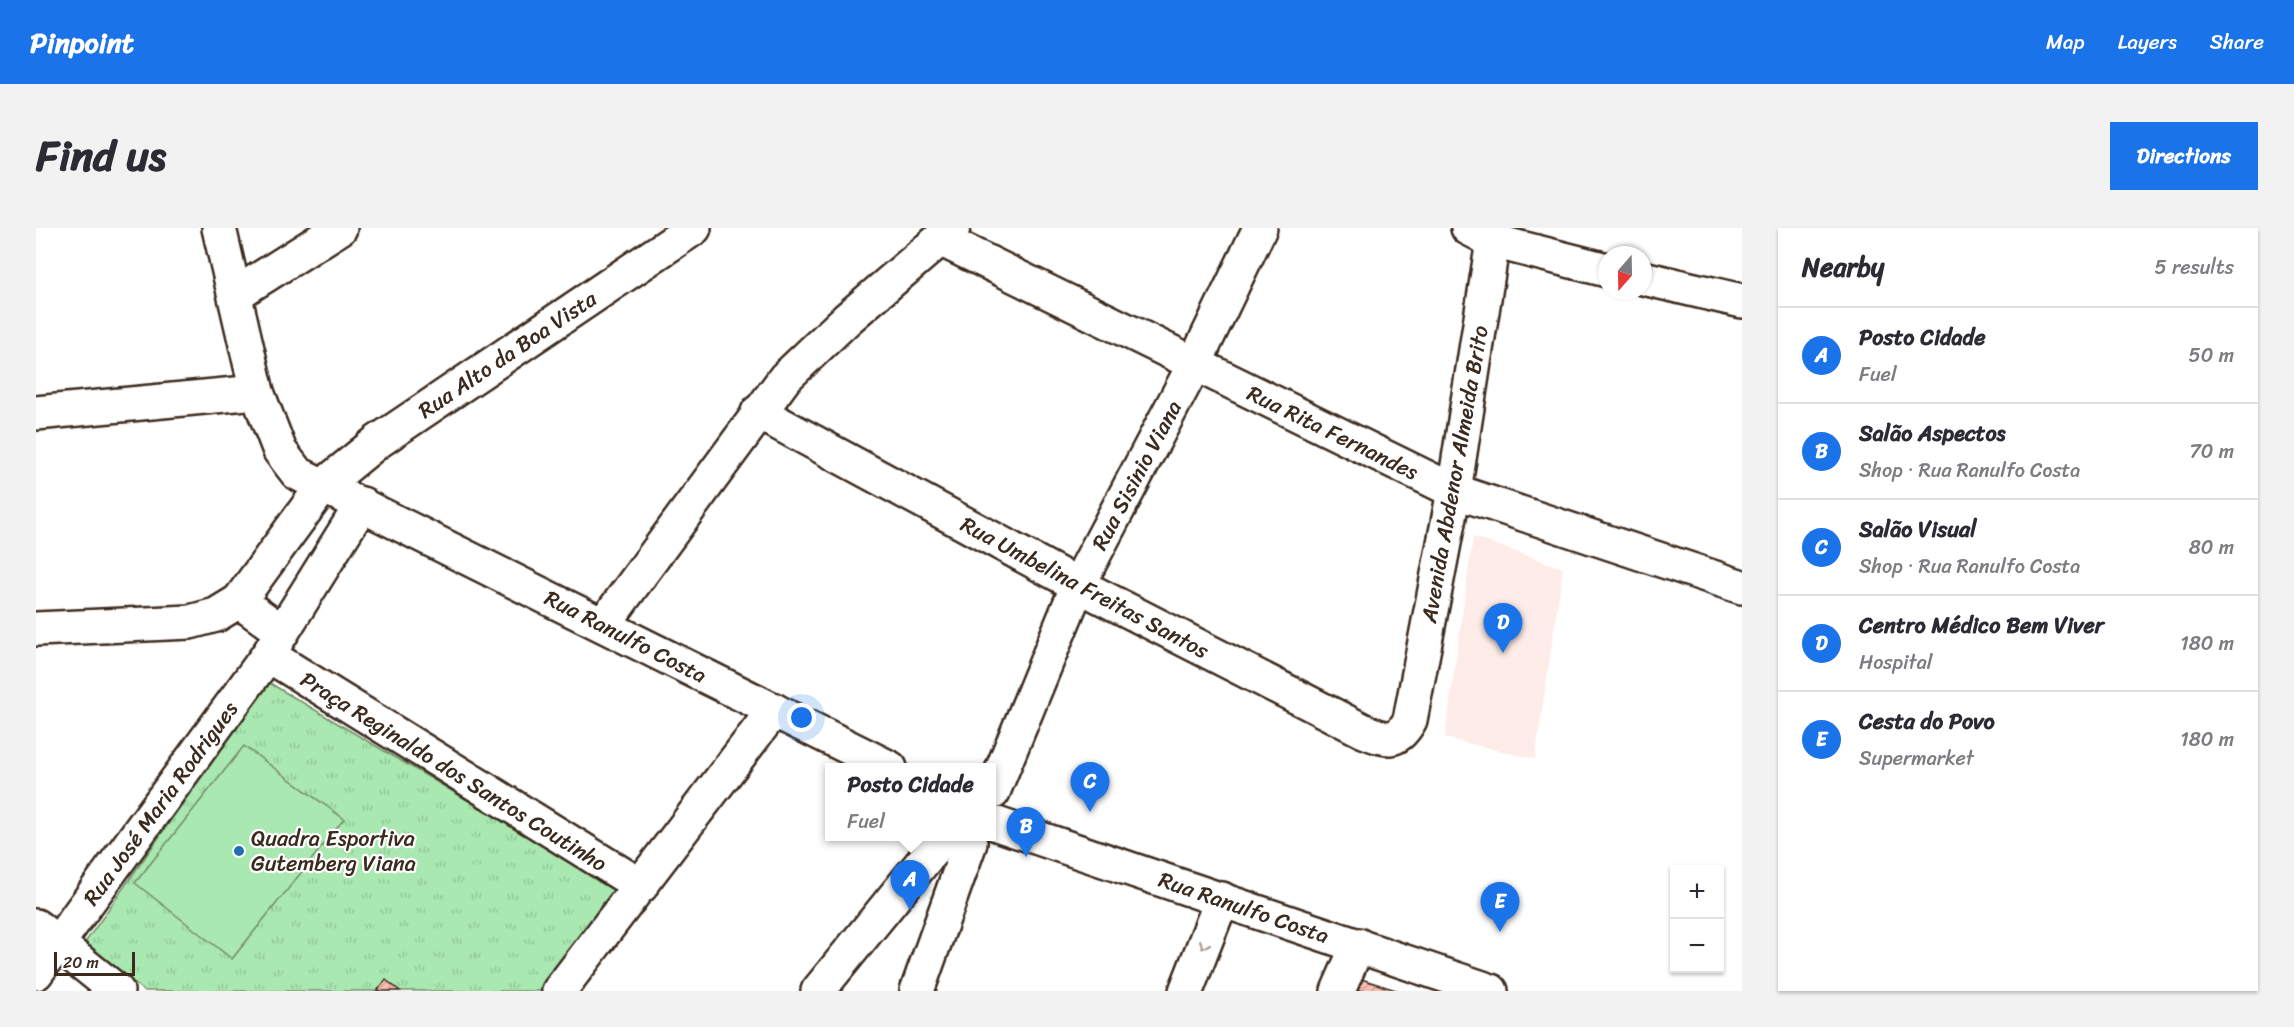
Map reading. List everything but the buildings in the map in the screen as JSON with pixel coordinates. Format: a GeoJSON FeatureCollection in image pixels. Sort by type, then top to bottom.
{"type":"FeatureCollection","features":[{"type":"Feature","properties":{"kind":"street","name":"Rua Ranulfo Costa"},"geometry":{"type":"LineString","coordinates":[[219,228],[258,393],[287,463],[297,473],[880,763]]}},
{"type":"Feature","properties":{"kind":"street"},"geometry":{"type":"LineString","coordinates":[[236,294],[340,228]]}},
{"type":"Feature","properties":{"kind":"street","name":"Rua Alto da Boa Vista"},"geometry":{"type":"LineString","coordinates":[[239,602],[323,486],[377,442],[694,228]]}},
{"type":"Feature","properties":{"kind":"street","name":"Rua Sisinio Viana"},"geometry":{"type":"LineString","coordinates":[[996,781],[1078,585],[1194,364],[1260,228]]}},
{"type":"Feature","properties":{"kind":"street"},"geometry":{"type":"LineString","coordinates":[[604,624],[758,412],[809,354],[943,232]]}},
{"type":"Feature","properties":{"kind":"street","name":"Rua Rita Fernandes"},"geometry":{"type":"LineString","coordinates":[[943,232],[1194,364],[1455,491],[1742,587]]}},
{"type":"Feature","properties":{"kind":"street"},"geometry":{"type":"LineString","coordinates":[[1485,232],[1598,267]]}},
{"type":"Feature","properties":{"kind":"street","name":"Avenida Abdenor Almeida Brito"},"geometry":{"type":"LineString","coordinates":[[1410,720],[1455,491],[1485,232]]}},
{"type":"Feature","properties":{"kind":"street"},"geometry":{"type":"LineString","coordinates":[[1652,279],[1740,294]]}},
{"type":"Feature","properties":{"kind":"street"},"geometry":{"type":"LineString","coordinates":[[36,413],[258,393]]}},
{"type":"Feature","properties":{"kind":"street","name":"Rua Umbelina Freitas Santos"},"geometry":{"type":"LineString","coordinates":[[758,412],[1078,585],[1364,731],[1393,739],[1403,734],[1410,720]]}},
{"type":"Feature","properties":{"kind":"street","name":"Rua José Maria Rodrigues"},"geometry":{"type":"LineString","coordinates":[[36,973],[47,935],[275,644],[362,504]]}},
{"type":"Feature","properties":{"kind":"street"},"geometry":{"type":"LineString","coordinates":[[36,629],[190,622],[216,615],[239,602]]}},
{"type":"Feature","properties":{"kind":"street","name":"Praça Reginaldo dos Santos Coutinho"},"geometry":{"type":"LineString","coordinates":[[239,602],[275,644],[641,886]]}},
{"type":"Feature","properties":{"kind":"street"},"geometry":{"type":"LineString","coordinates":[[559,991],[774,710]]}},
{"type":"Feature","properties":{"kind":"street"},"geometry":{"type":"LineString","coordinates":[[818,991],[967,841]]}},
{"type":"Feature","properties":{"kind":"street"},"geometry":{"type":"LineString","coordinates":[[917,991],[971,841]]}},
{"type":"Feature","properties":{"kind":"street","name":"Rua Ranulfo Costa"},"geometry":{"type":"LineString","coordinates":[[996,841],[1222,899],[1491,991]]}},
{"type":"Feature","properties":{"kind":"street"},"geometry":{"type":"LineString","coordinates":[[1186,991],[1222,899]]}},
{"type":"Feature","properties":{"kind":"street"},"geometry":{"type":"LineString","coordinates":[[47,935],[117,991]]}},
{"type":"Feature","properties":{"kind":"street"},"geometry":{"type":"LineString","coordinates":[[1338,991],[1359,945]]}},
{"type":"Feature","properties":{"kind":"shaded area"},"geometry":{"type":"Polygon","coordinates":[[[1473,537],[1563,568],[1535,759],[1445,738],[1473,537]]]}},
{"type":"Feature","properties":{"kind":"green space"},"geometry":{"type":"Polygon","coordinates":[[[268,682],[622,892],[545,991],[144,991],[84,944],[268,682]]]}},
{"type":"Feature","properties":{"kind":"green space","name":"Quadra Esportiva Gutemberg Viana"},"geometry":{"type":"Polygon","coordinates":[[[244,746],[344,819],[232,959],[135,883],[244,746]]]}},
{"type":"Feature","properties":{"kind":"place","name":"Centro Médico Bem Viver"},"geometry":{"type":"Point","coordinates":[1503,653]}},
{"type":"Feature","properties":{"kind":"place","name":"Salão Visual"},"geometry":{"type":"Point","coordinates":[1090,812]}},
{"type":"Feature","properties":{"kind":"place","name":"Quadra Esportiva Gutemberg Viana"},"geometry":{"type":"Point","coordinates":[239,851]}},
{"type":"Feature","properties":{"kind":"place","name":"Salão Aspectos"},"geometry":{"type":"Point","coordinates":[1026,857]}},
{"type":"Feature","properties":{"kind":"place","name":"Posto Cidade"},"geometry":{"type":"Point","coordinates":[910,910]}},
{"type":"Feature","properties":{"kind":"place","name":"Cesta do Povo"},"geometry":{"type":"Point","coordinates":[1500,932]}}]}
